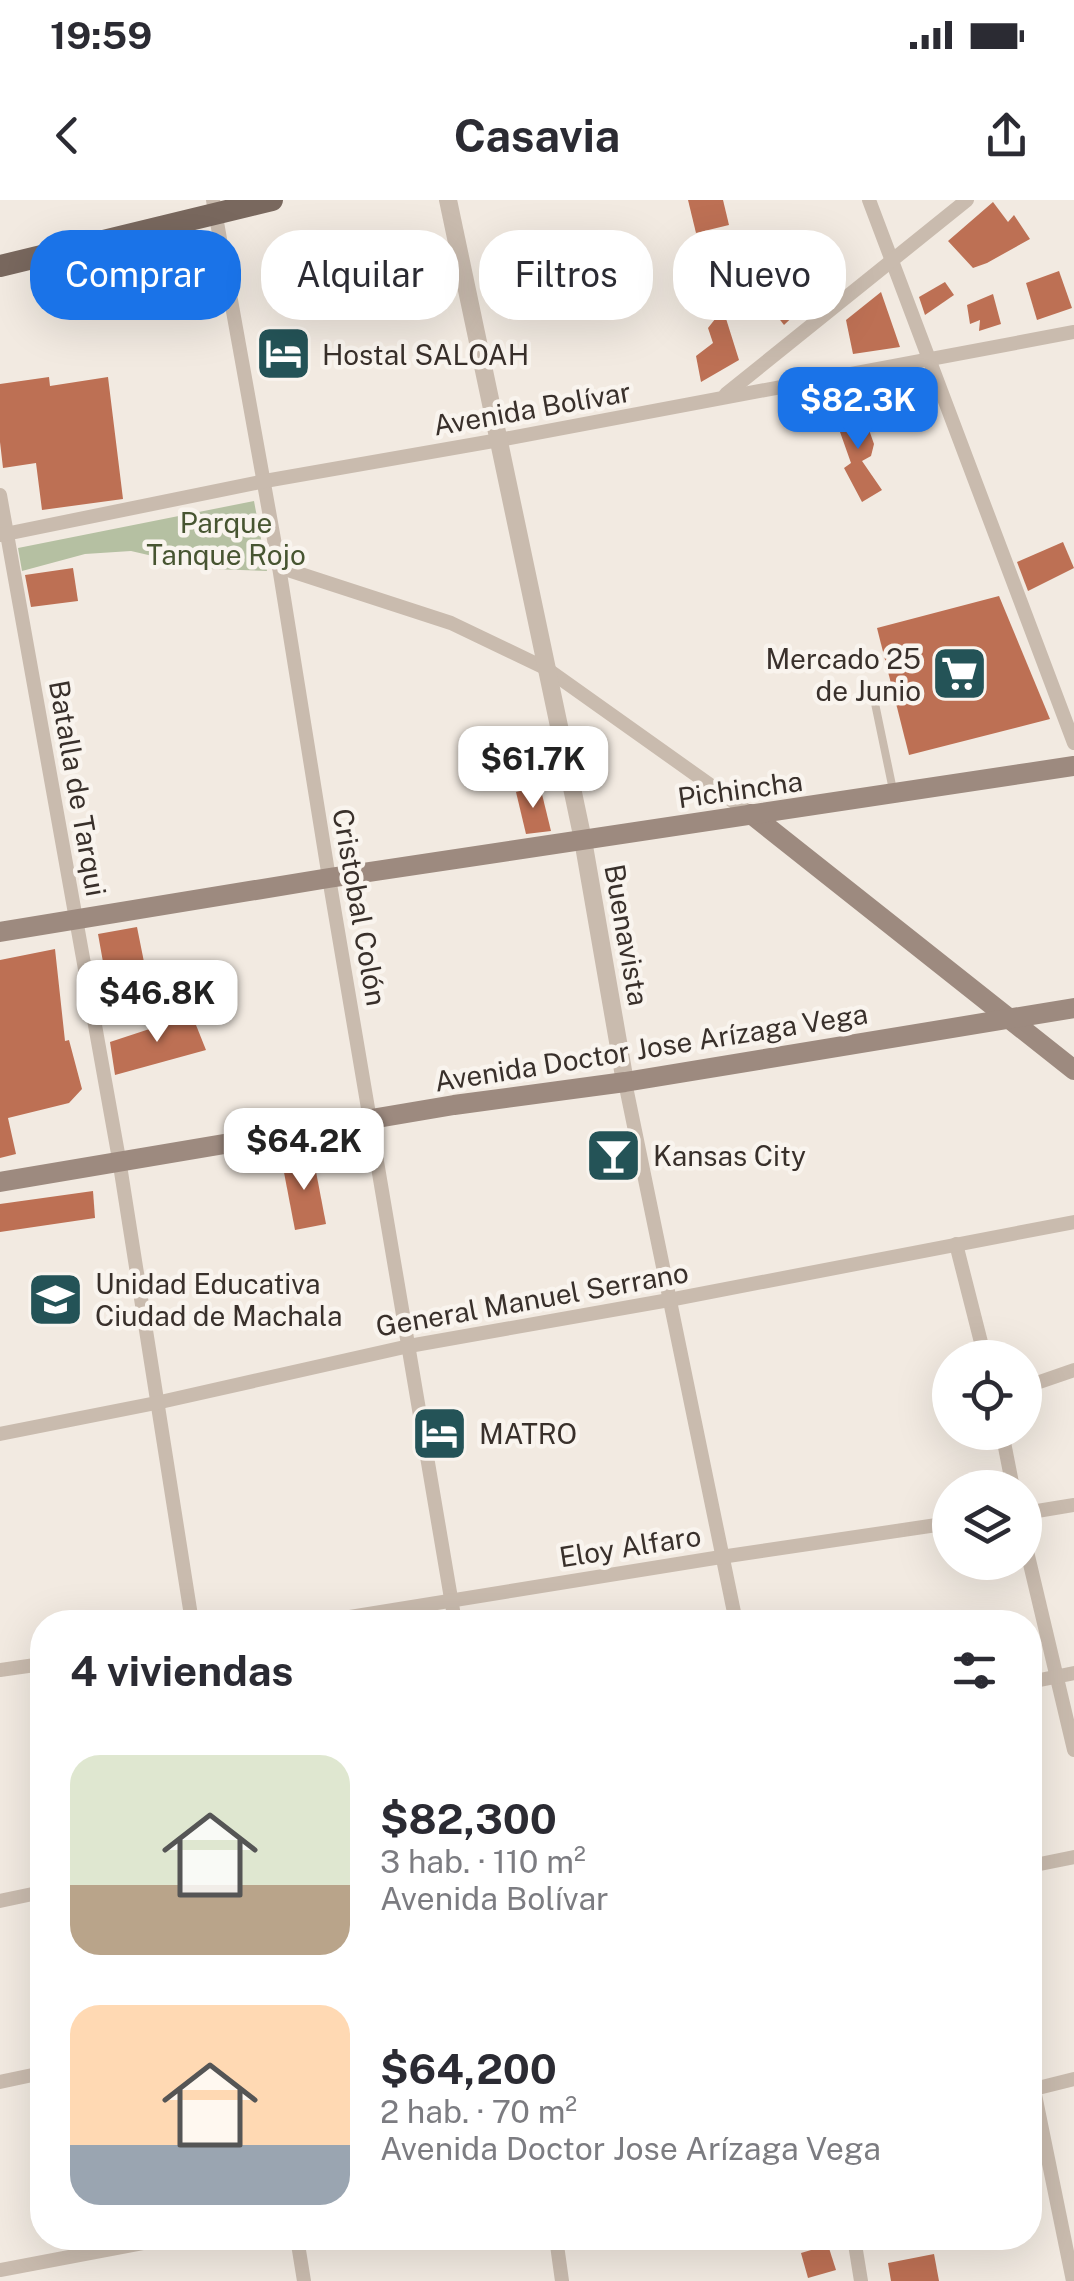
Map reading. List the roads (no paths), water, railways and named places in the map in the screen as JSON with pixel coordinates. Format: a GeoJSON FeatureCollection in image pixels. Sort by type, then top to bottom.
{"type":"FeatureCollection","features":[{"type":"Feature","properties":{"kind":"main road"},"geometry":{"type":"LineString","coordinates":[[0,266],[215,207],[272,200]]}},
{"type":"Feature","properties":{"kind":"main road","name":"Pichincha"},"geometry":{"type":"LineString","coordinates":[[0,932],[329,878],[1074,766]]}},
{"type":"Feature","properties":{"kind":"main road"},"geometry":{"type":"LineString","coordinates":[[751,814],[1074,1070]]}},
{"type":"Feature","properties":{"kind":"main road","name":"Avenida Doctor Jose Arízaga Vega"},"geometry":{"type":"LineString","coordinates":[[0,1182],[454,1105],[625,1082],[1074,1008]]}},
{"type":"Feature","properties":{"kind":"street","name":"Buenavista"},"geometry":{"type":"LineString","coordinates":[[448,200],[583,840],[625,1082],[733,1610]]}},
{"type":"Feature","properties":{"kind":"street"},"geometry":{"type":"LineString","coordinates":[[869,200],[1074,743]]}},
{"type":"Feature","properties":{"kind":"street"},"geometry":{"type":"LineString","coordinates":[[722,398],[967,200]]}},
{"type":"Feature","properties":{"kind":"street","name":"Cristobal Colón"},"geometry":{"type":"LineString","coordinates":[[215,207],[280,566],[453,1610]]}},
{"type":"Feature","properties":{"kind":"street","name":"Avenida Bolívar"},"geometry":{"type":"LineString","coordinates":[[3,534],[264,480],[1074,332]]}},
{"type":"Feature","properties":{"kind":"street","name":"Batalla de Tarqui"},"geometry":{"type":"LineString","coordinates":[[0,495],[3,534],[119,1162],[190,1610]]}},
{"type":"Feature","properties":{"kind":"street"},"geometry":{"type":"LineString","coordinates":[[280,566],[451,623],[546,669],[751,814]]}},
{"type":"Feature","properties":{"kind":"street","name":"General Manuel Serrano"},"geometry":{"type":"LineString","coordinates":[[0,1434],[410,1346],[1074,1222]]}},
{"type":"Feature","properties":{"kind":"street"},"geometry":{"type":"LineString","coordinates":[[956,1244],[980,1340]]}},
{"type":"Feature","properties":{"kind":"street"},"geometry":{"type":"LineString","coordinates":[[1042,1381],[1074,1370]]}},
{"type":"Feature","properties":{"kind":"street"},"geometry":{"type":"LineString","coordinates":[[1042,1510],[1074,1505]]}},
{"type":"Feature","properties":{"kind":"street","name":"Eloy Alfaro"},"geometry":{"type":"LineString","coordinates":[[394,1610],[932,1527]]}},
{"type":"Feature","properties":{"kind":"street"},"geometry":{"type":"LineString","coordinates":[[1037,1580],[1066,1674],[1074,1750]]}},
{"type":"Feature","properties":{"kind":"street"},"geometry":{"type":"LineString","coordinates":[[0,1670],[30,1666]]}},
{"type":"Feature","properties":{"kind":"street"},"geometry":{"type":"LineString","coordinates":[[1042,1864],[1074,1857]]}},
{"type":"Feature","properties":{"kind":"street"},"geometry":{"type":"LineString","coordinates":[[0,1901],[30,1895]]}},
{"type":"Feature","properties":{"kind":"street"},"geometry":{"type":"LineString","coordinates":[[0,2082],[30,2076]]}},
{"type":"Feature","properties":{"kind":"street"},"geometry":{"type":"LineString","coordinates":[[1042,2087],[1074,2078]]}},
{"type":"Feature","properties":{"kind":"street"},"geometry":{"type":"LineString","coordinates":[[1042,2135],[1074,2281]]}},
{"type":"Feature","properties":{"kind":"street"},"geometry":{"type":"LineString","coordinates":[[0,2270],[106,2250]]}},
{"type":"Feature","properties":{"kind":"street"},"geometry":{"type":"LineString","coordinates":[[299,2250],[304,2281]]}},
{"type":"Feature","properties":{"kind":"street"},"geometry":{"type":"LineString","coordinates":[[558,2250],[562,2281]]}},
{"type":"Feature","properties":{"kind":"street"},"geometry":{"type":"LineString","coordinates":[[856,2250],[862,2281]]}},
{"type":"Feature","properties":{"kind":"lane"},"geometry":{"type":"LineString","coordinates":[[872,689],[894,794]]}},
{"type":"Feature","properties":{"kind":"place","name":"Hostal SALOAH"},"geometry":{"type":"Point","coordinates":[283,354]}},
{"type":"Feature","properties":{"kind":"place","name":"Mercado 25 de Junio"},"geometry":{"type":"Point","coordinates":[960,674]}},
{"type":"Feature","properties":{"kind":"place","name":"Kansas City"},"geometry":{"type":"Point","coordinates":[614,1155]}},
{"type":"Feature","properties":{"kind":"place","name":"Unidad Educativa Ciudad de Machala"},"geometry":{"type":"Point","coordinates":[56,1299]}},
{"type":"Feature","properties":{"kind":"place","name":"MATRO"},"geometry":{"type":"Point","coordinates":[440,1433]}},
{"type":"Feature","properties":{"kind":"park label","name":"Parque Tanque Rojo"},"geometry":{"type":"Point","coordinates":[226,538]}}]}
